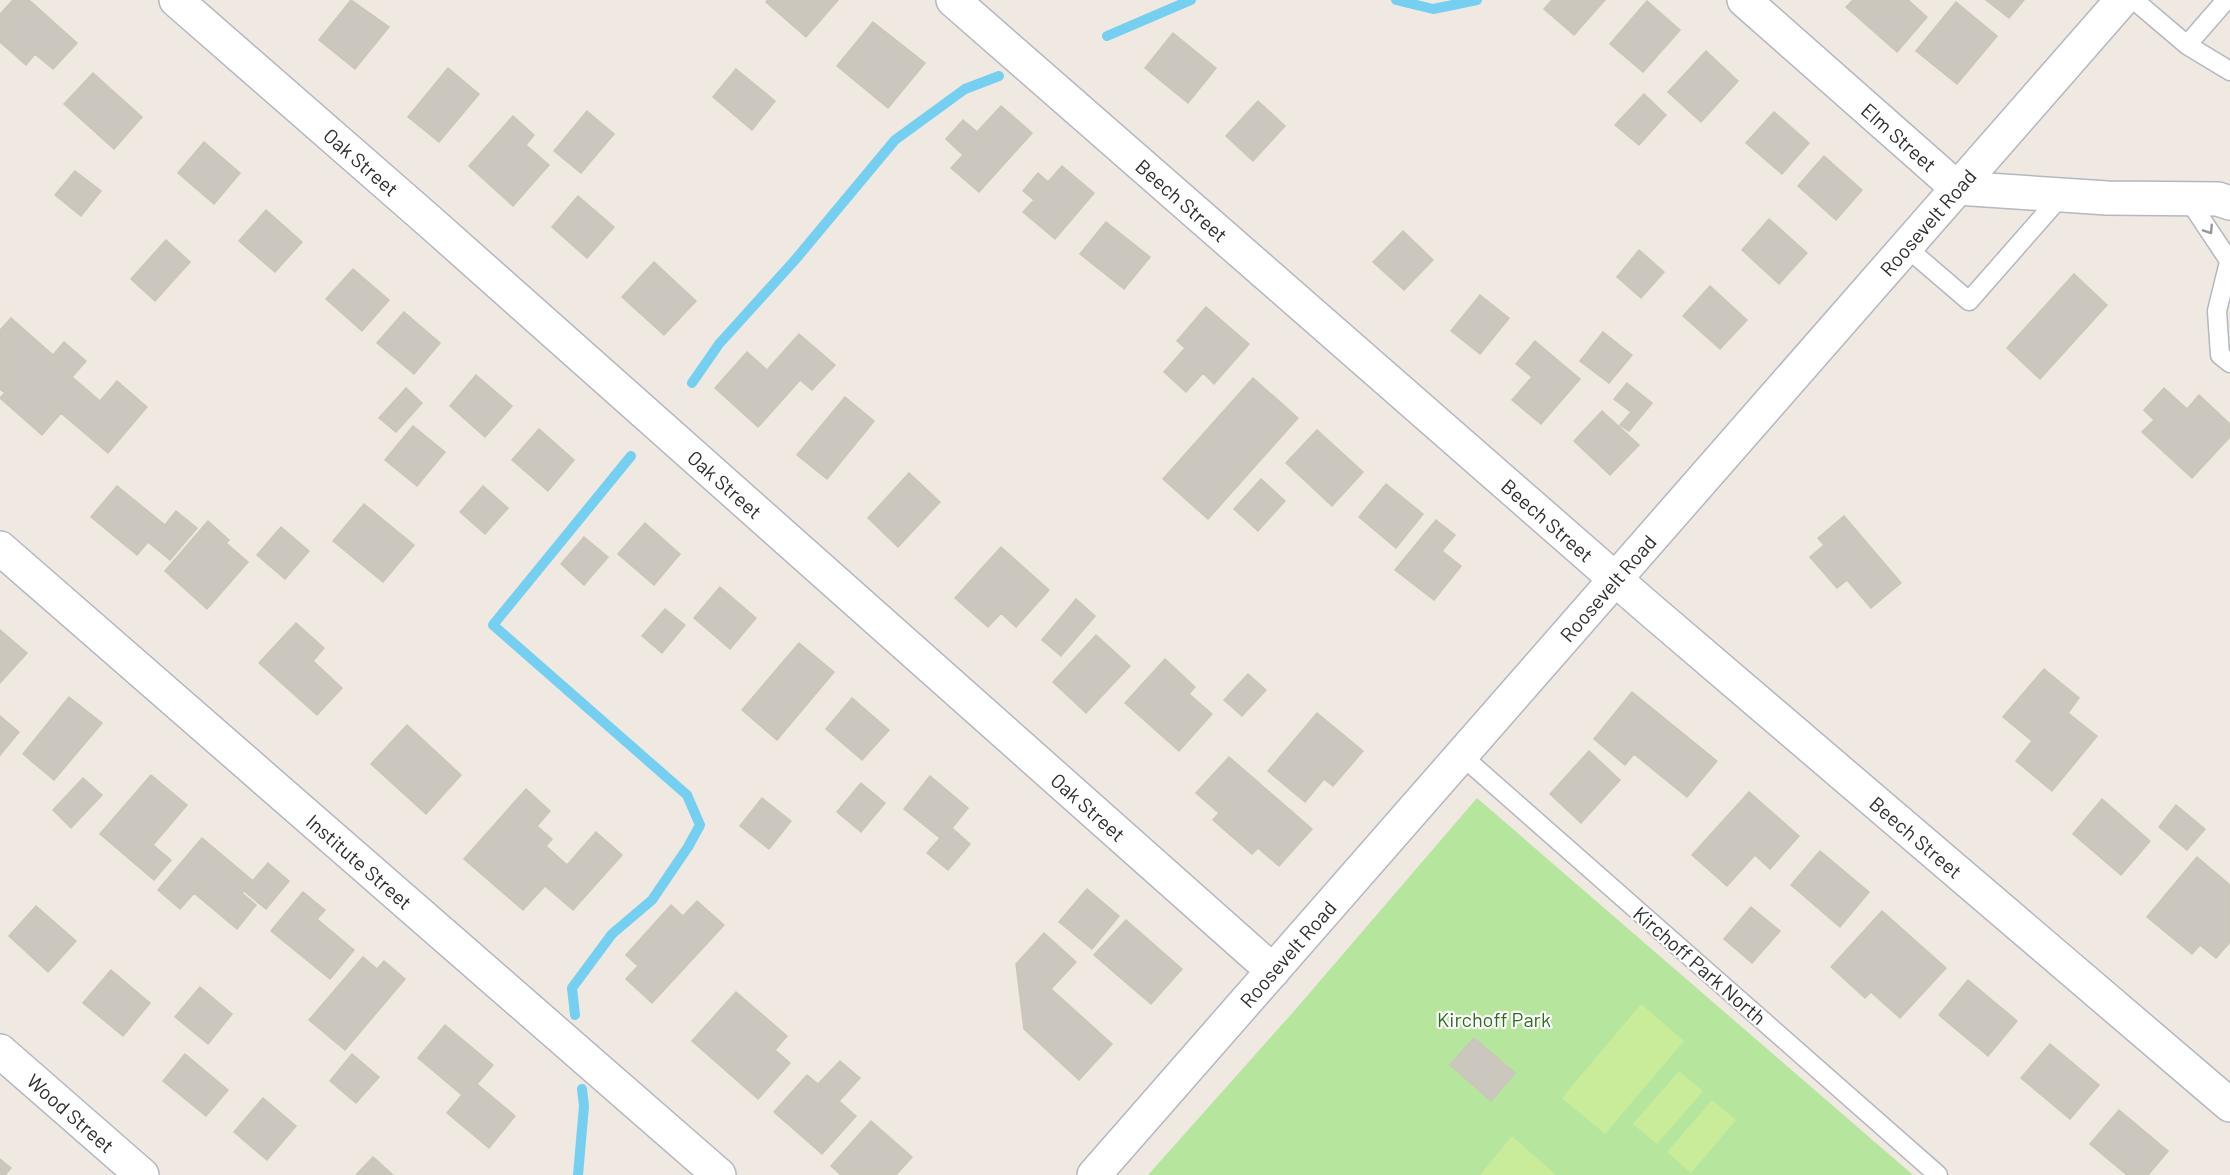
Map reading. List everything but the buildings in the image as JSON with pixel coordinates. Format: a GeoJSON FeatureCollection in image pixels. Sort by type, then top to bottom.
{"type":"FeatureCollection","features":[{"type":"Feature","properties":{"kind":"street","name":"Oak Street"},"geometry":{"type":"LineString","coordinates":[[176,0],[446,236],[1273,971]]}},
{"type":"Feature","properties":{"kind":"street","name":"Beech Street"},"geometry":{"type":"LineString","coordinates":[[953,0],[1616,579],[2230,1105]]}},
{"type":"Feature","properties":{"kind":"street","name":"Elm Street"},"geometry":{"type":"LineString","coordinates":[[1744,0],[1957,188]]}},
{"type":"Feature","properties":{"kind":"street","name":"Roosevelt Road"},"geometry":{"type":"LineString","coordinates":[[1094,1175],[2122,0]]}},
{"type":"Feature","properties":{"kind":"street"},"geometry":{"type":"LineString","coordinates":[[1957,188],[2062,195],[2218,199],[2230,203]]}},
{"type":"Feature","properties":{"kind":"street","name":"Institute Street"},"geometry":{"type":"LineString","coordinates":[[0,548],[719,1175]]}},
{"type":"Feature","properties":{"kind":"street","name":"Wood Street"},"geometry":{"type":"LineString","coordinates":[[0,1051],[142,1175]]}},
{"type":"Feature","properties":{"kind":"lane"},"geometry":{"type":"LineString","coordinates":[[2134,0],[2187,45],[2230,71]]}},
{"type":"Feature","properties":{"kind":"lane"},"geometry":{"type":"LineString","coordinates":[[2187,45],[2226,0]]}},
{"type":"Feature","properties":{"kind":"lane"},"geometry":{"type":"LineString","coordinates":[[1906,247],[1969,301],[2062,195]]}},
{"type":"Feature","properties":{"kind":"lane"},"geometry":{"type":"LineString","coordinates":[[2188,199],[2230,262],[2217,311],[2220,355],[2230,363]]}},
{"type":"Feature","properties":{"kind":"lane","name":"Kirchoff Park North"},"geometry":{"type":"LineString","coordinates":[[1461,755],[1938,1175]]}},
{"type":"Feature","properties":{"kind":"green space","name":"Kirchoff Park"},"geometry":{"type":"Polygon","coordinates":[[[1477,798],[1913,1175],[1148,1175],[1295,1010],[1477,798]]]}},
{"type":"Feature","properties":{"kind":"green space"},"geometry":{"type":"Polygon","coordinates":[[[1641,1004],[1684,1041],[1605,1134],[1562,1098],[1641,1004]]]}},
{"type":"Feature","properties":{"kind":"green space"},"geometry":{"type":"Polygon","coordinates":[[[1679,1071],[1703,1091],[1657,1144],[1633,1124],[1679,1071]]]}},
{"type":"Feature","properties":{"kind":"green space"},"geometry":{"type":"Polygon","coordinates":[[[1712,1100],[1736,1120],[1691,1173],[1667,1152],[1712,1100]]]}},
{"type":"Feature","properties":{"kind":"green space"},"geometry":{"type":"Polygon","coordinates":[[[1512,1136],[1556,1175],[1480,1175],[1512,1136]]]}},
{"type":"Feature","properties":{"kind":"waterway"},"geometry":{"type":"LineString","coordinates":[[1107,36],[1191,0]]}},
{"type":"Feature","properties":{"kind":"waterway"},"geometry":{"type":"LineString","coordinates":[[1396,0],[1433,9],[1477,0]]}},
{"type":"Feature","properties":{"kind":"waterway"},"geometry":{"type":"LineString","coordinates":[[692,383],[719,344],[795,260],[895,140],[965,89],[999,76]]}},
{"type":"Feature","properties":{"kind":"waterway"},"geometry":{"type":"LineString","coordinates":[[575,1015],[572,988],[612,934],[652,900],[700,825],[687,795],[493,625],[631,456]]}},
{"type":"Feature","properties":{"kind":"waterway"},"geometry":{"type":"LineString","coordinates":[[578,1175],[584,1106],[582,1089]]}}]}
